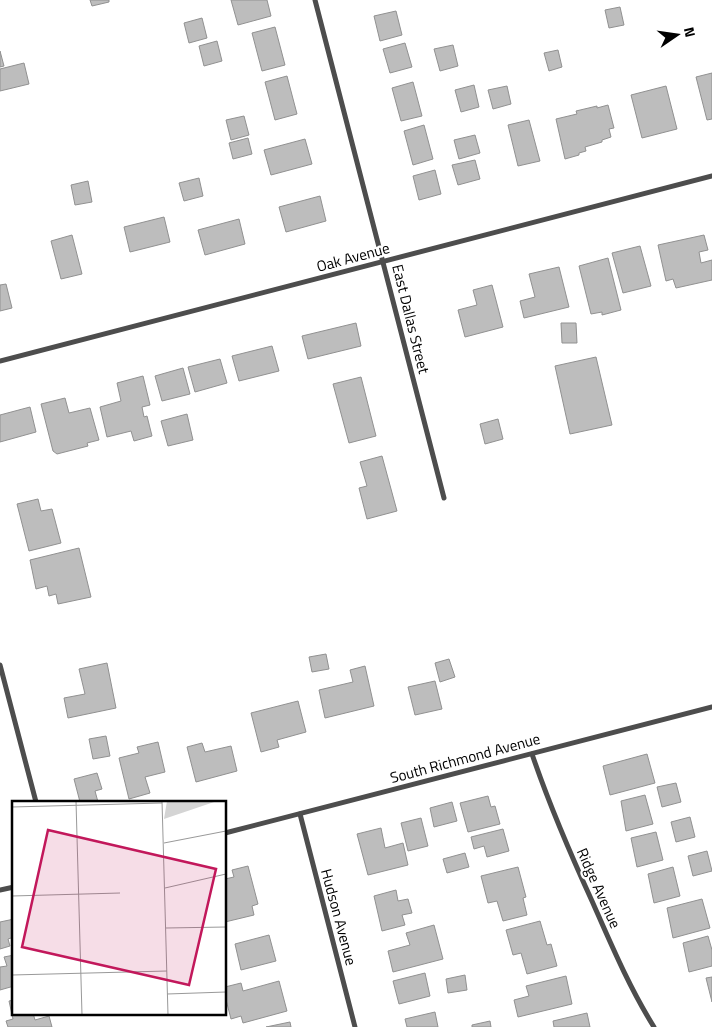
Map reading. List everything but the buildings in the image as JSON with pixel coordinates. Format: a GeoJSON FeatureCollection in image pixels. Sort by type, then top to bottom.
{"type":"FeatureCollection","features":[{"type":"Feature","properties":{"kind":"street","name":"East Dallas Street"},"geometry":{"type":"LineString","coordinates":[[315,0],[444,498]]}},
{"type":"Feature","properties":{"kind":"street","name":"Oak Avenue"},"geometry":{"type":"LineString","coordinates":[[0,361],[712,176]]}},
{"type":"Feature","properties":{"kind":"street"},"geometry":{"type":"LineString","coordinates":[[0,665],[36,801]]}},
{"type":"Feature","properties":{"kind":"street","name":"South Richmond Avenue"},"geometry":{"type":"LineString","coordinates":[[226,833],[712,707]]}},
{"type":"Feature","properties":{"kind":"street","name":"Ridge Avenue"},"geometry":{"type":"LineString","coordinates":[[532,754],[544,791],[616,957],[654,1027]]}},
{"type":"Feature","properties":{"kind":"street","name":"Hudson Avenue"},"geometry":{"type":"LineString","coordinates":[[300,814],[355,1027]]}}]}
